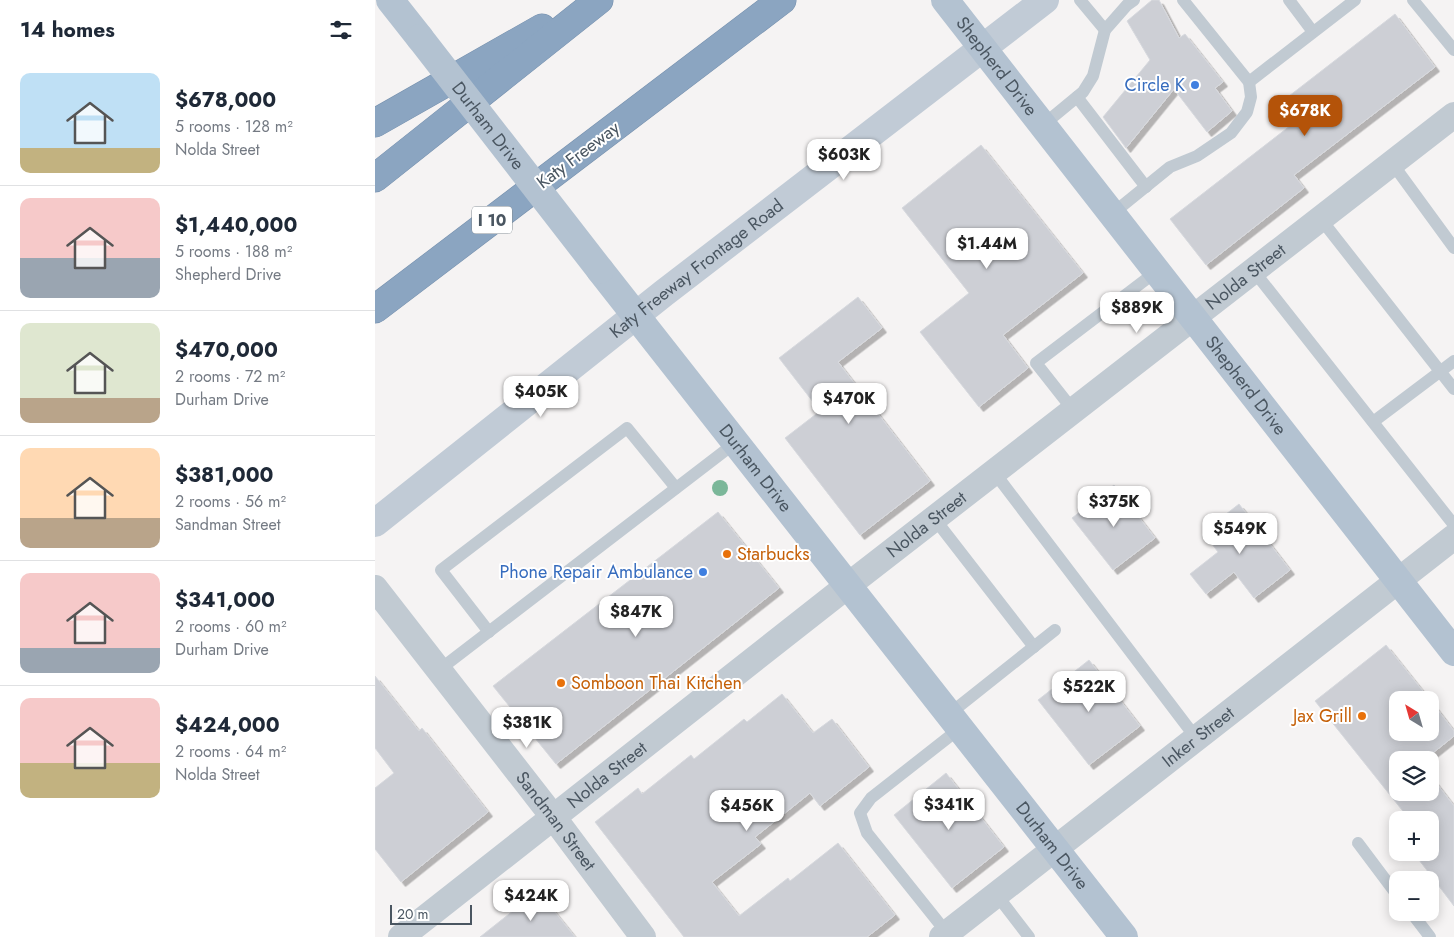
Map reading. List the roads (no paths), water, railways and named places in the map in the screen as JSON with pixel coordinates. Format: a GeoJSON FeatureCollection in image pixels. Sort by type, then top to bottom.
{"type":"FeatureCollection","features":[{"type":"Feature","properties":{"kind":"highway"},"geometry":{"type":"LineString","coordinates":[[375,123],[591,0]]}},
{"type":"Feature","properties":{"kind":"highway"},"geometry":{"type":"LineString","coordinates":[[375,178],[599,0]]}},
{"type":"Feature","properties":{"kind":"highway","name":"Katy Freeway"},"geometry":{"type":"LineString","coordinates":[[375,309],[782,0]]}},
{"type":"Feature","properties":{"kind":"highway"},"geometry":{"type":"LineString","coordinates":[[375,317],[420,274]]}},
{"type":"Feature","properties":{"kind":"main road","name":"Katy Freeway Frontage Road"},"geometry":{"type":"LineString","coordinates":[[375,523],[635,316],[1045,0]]}},
{"type":"Feature","properties":{"kind":"main road","name":"Shepherd Drive"},"geometry":{"type":"LineString","coordinates":[[945,1],[1454,652]]}},
{"type":"Feature","properties":{"kind":"main road","name":"Durham Drive"},"geometry":{"type":"LineString","coordinates":[[395,6],[846,586],[1124,937]]}},
{"type":"Feature","properties":{"kind":"street","name":"Nolda Street"},"geometry":{"type":"LineString","coordinates":[[401,937],[846,586],[1454,115]]}},
{"type":"Feature","properties":{"kind":"street","name":"Inker Street"},"geometry":{"type":"LineString","coordinates":[[944,935],[1454,537]]}},
{"type":"Feature","properties":{"kind":"street","name":"Sandman Street"},"geometry":{"type":"LineString","coordinates":[[375,588],[554,818],[643,937]]}},
{"type":"Feature","properties":{"kind":"lane"},"geometry":{"type":"LineString","coordinates":[[1080,0],[1105,30]]}},
{"type":"Feature","properties":{"kind":"lane"},"geometry":{"type":"LineString","coordinates":[[1043,126],[1077,97],[1093,76],[1105,30],[1127,5],[1134,0]]}},
{"type":"Feature","properties":{"kind":"lane"},"geometry":{"type":"LineString","coordinates":[[1112,214],[1170,167],[1197,156],[1231,133],[1247,112],[1251,97],[1249,82],[1183,0]]}},
{"type":"Feature","properties":{"kind":"lane"},"geometry":{"type":"LineString","coordinates":[[1289,0],[1313,32]]}},
{"type":"Feature","properties":{"kind":"lane"},"geometry":{"type":"LineString","coordinates":[[1249,82],[1355,0]]}},
{"type":"Feature","properties":{"kind":"lane"},"geometry":{"type":"LineString","coordinates":[[1413,0],[1454,50]]}},
{"type":"Feature","properties":{"kind":"lane"},"geometry":{"type":"LineString","coordinates":[[1077,97],[1147,187]]}},
{"type":"Feature","properties":{"kind":"lane"},"geometry":{"type":"LineString","coordinates":[[1392,162],[1454,248]]}},
{"type":"Feature","properties":{"kind":"lane"},"geometry":{"type":"LineString","coordinates":[[1320,218],[1454,389]]}},
{"type":"Feature","properties":{"kind":"lane"},"geometry":{"type":"LineString","coordinates":[[1253,270],[1454,525]]}},
{"type":"Feature","properties":{"kind":"lane"},"geometry":{"type":"LineString","coordinates":[[1073,410],[1036,363],[1157,271]]}},
{"type":"Feature","properties":{"kind":"lane"},"geometry":{"type":"LineString","coordinates":[[1373,422],[1454,361]]}},
{"type":"Feature","properties":{"kind":"lane"},"geometry":{"type":"LineString","coordinates":[[489,632],[441,570],[627,428],[676,488]]}},
{"type":"Feature","properties":{"kind":"lane"},"geometry":{"type":"LineString","coordinates":[[439,670],[735,443]]}},
{"type":"Feature","properties":{"kind":"lane"},"geometry":{"type":"LineString","coordinates":[[994,472],[1196,738]]}},
{"type":"Feature","properties":{"kind":"lane"},"geometry":{"type":"LineString","coordinates":[[934,518],[1034,646]]}},
{"type":"Feature","properties":{"kind":"lane"},"geometry":{"type":"LineString","coordinates":[[944,935],[867,833],[860,814],[871,798],[1034,646],[1055,630]]}},
{"type":"Feature","properties":{"kind":"lane"},"geometry":{"type":"LineString","coordinates":[[1358,843],[1389,884]]}},
{"type":"Feature","properties":{"kind":"lane"},"geometry":{"type":"LineString","coordinates":[[996,894],[1029,937]]}},
{"type":"Feature","properties":{"kind":"lane"},"geometry":{"type":"LineString","coordinates":[[1418,921],[1430,937]]}},
{"type":"Feature","properties":{"kind":"place","name":"Circle K"},"geometry":{"type":"Point","coordinates":[1195,85]}},
{"type":"Feature","properties":{"kind":"place","name":"Starbucks"},"geometry":{"type":"Point","coordinates":[727,554]}},
{"type":"Feature","properties":{"kind":"place","name":"Phone Repair Ambulance"},"geometry":{"type":"Point","coordinates":[703,572]}},
{"type":"Feature","properties":{"kind":"place","name":"Somboon Thai Kitchen"},"geometry":{"type":"Point","coordinates":[561,683]}},
{"type":"Feature","properties":{"kind":"place","name":"Jax Grill"},"geometry":{"type":"Point","coordinates":[1362,716]}}]}
